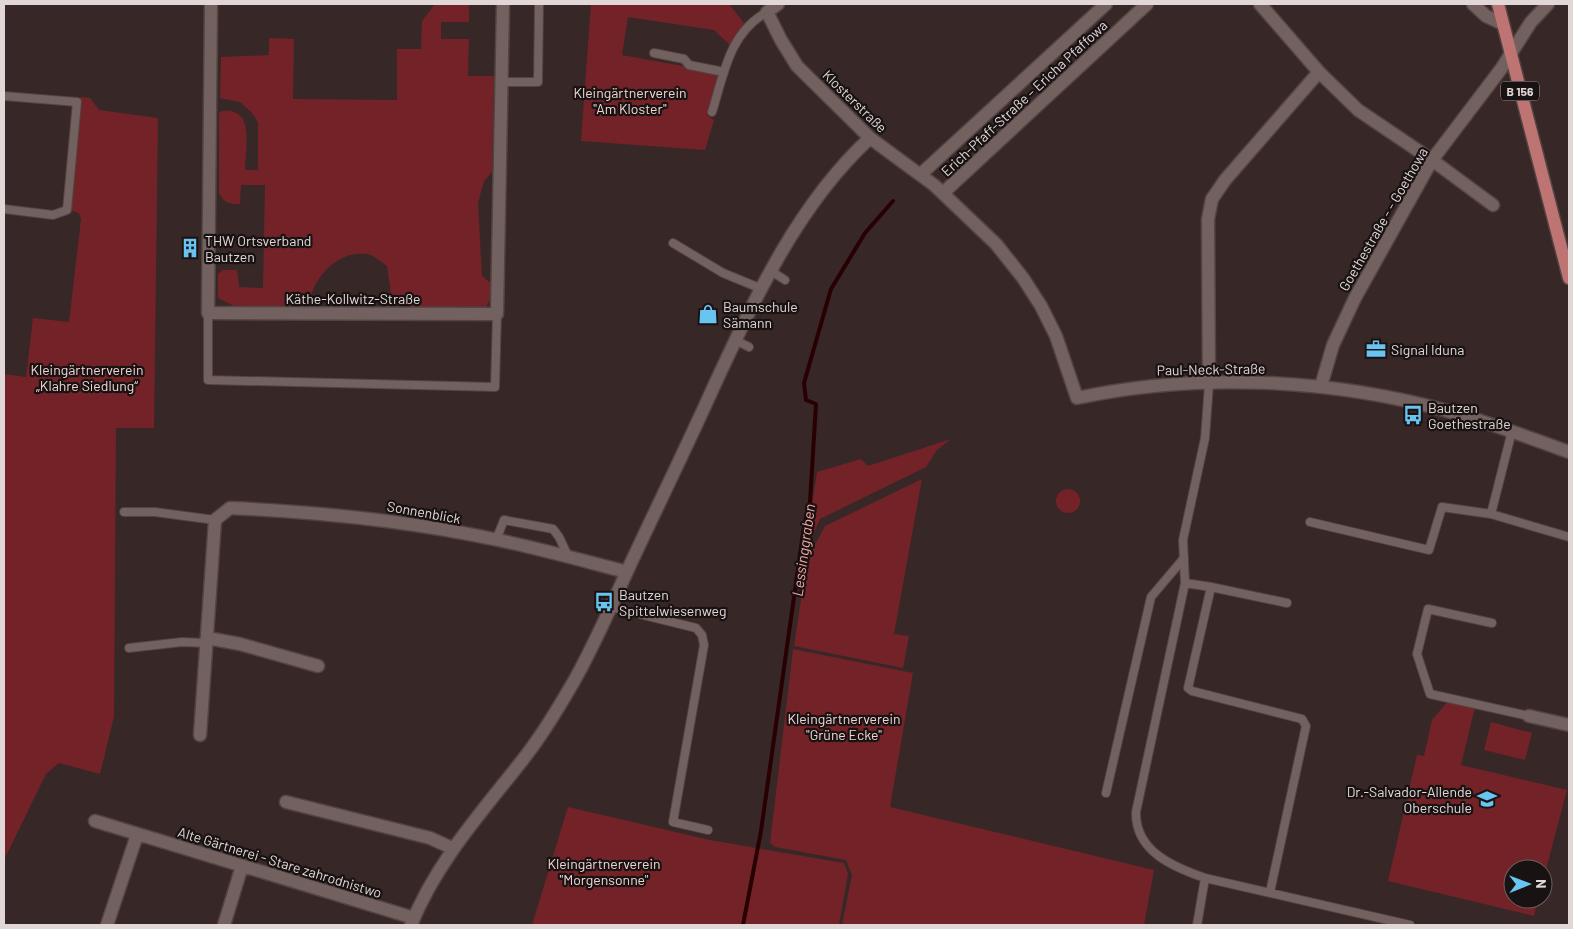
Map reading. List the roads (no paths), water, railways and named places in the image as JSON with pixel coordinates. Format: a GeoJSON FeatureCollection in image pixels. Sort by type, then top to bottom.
{"type":"FeatureCollection","features":[{"type":"Feature","properties":{"kind":"main road","name":"B 156"},"geometry":{"type":"LineString","coordinates":[[1498,4],[1569,278]]}},
{"type":"Feature","properties":{"kind":"street"},"geometry":{"type":"LineString","coordinates":[[208,313],[211,4]]}},
{"type":"Feature","properties":{"kind":"street"},"geometry":{"type":"LineString","coordinates":[[497,314],[503,4]]}},
{"type":"Feature","properties":{"kind":"street"},"geometry":{"type":"LineString","coordinates":[[767,12],[778,4]]}},
{"type":"Feature","properties":{"kind":"street","name":"Erich-Pfaff-Straße – Ericha Pfaffowa"},"geometry":{"type":"LineString","coordinates":[[921,174],[1106,4]]}},
{"type":"Feature","properties":{"kind":"street","name":"Erich-Pfaff-Straße – Ericha Pfaffowa"},"geometry":{"type":"LineString","coordinates":[[943,193],[1147,4]]}},
{"type":"Feature","properties":{"kind":"street"},"geometry":{"type":"LineString","coordinates":[[1260,4],[1319,72],[1358,110],[1494,205]]}},
{"type":"Feature","properties":{"kind":"street"},"geometry":{"type":"LineString","coordinates":[[1473,4],[1486,16],[1503,24]]}},
{"type":"Feature","properties":{"kind":"street","name":"Goethestraße - - Goethowa"},"geometry":{"type":"LineString","coordinates":[[1321,386],[1334,345],[1355,298],[1432,160],[1511,54],[1531,22],[1548,4]]}},
{"type":"Feature","properties":{"kind":"street","name":"Klosterstraße"},"geometry":{"type":"LineString","coordinates":[[767,12],[780,40],[798,66],[870,138],[921,174],[996,244],[1023,278],[1041,306],[1056,336],[1077,398]]}},
{"type":"Feature","properties":{"kind":"street"},"geometry":{"type":"LineString","coordinates":[[1209,384],[1208,218],[1212,199],[1225,180],[1319,72]]}},
{"type":"Feature","properties":{"kind":"street"},"geometry":{"type":"LineString","coordinates":[[412,922],[432,880],[452,848],[522,761],[552,720],[611,607],[735,340],[771,272],[814,203],[844,162],[870,138]]}},
{"type":"Feature","properties":{"kind":"street","name":"Käthe-Kollwitz-Straße"},"geometry":{"type":"LineString","coordinates":[[208,313],[497,314]]}},
{"type":"Feature","properties":{"kind":"street","name":"Paul-Neck-Straße"},"geometry":{"type":"LineString","coordinates":[[1077,398],[1123,388],[1164,384],[1321,386],[1346,389],[1451,412],[1512,431],[1569,452]]}},
{"type":"Feature","properties":{"kind":"street","name":"Sonnenblick"},"geometry":{"type":"LineString","coordinates":[[215,520],[230,508],[283,510],[381,520],[496,540],[627,572]]}},
{"type":"Feature","properties":{"kind":"street"},"geometry":{"type":"LineString","coordinates":[[200,735],[215,520]]}},
{"type":"Feature","properties":{"kind":"street"},"geometry":{"type":"LineString","coordinates":[[207,641],[240,644],[318,666]]}},
{"type":"Feature","properties":{"kind":"street"},"geometry":{"type":"LineString","coordinates":[[1530,716],[1569,725]]}},
{"type":"Feature","properties":{"kind":"street"},"geometry":{"type":"LineString","coordinates":[[286,802],[430,838],[452,848]]}},
{"type":"Feature","properties":{"kind":"street","name":"Alte Gärtnerei - Stare zahrodnistwo"},"geometry":{"type":"LineString","coordinates":[[95,821],[242,866],[412,922]]}},
{"type":"Feature","properties":{"kind":"street"},"geometry":{"type":"LineString","coordinates":[[107,925],[137,834]]}},
{"type":"Feature","properties":{"kind":"street"},"geometry":{"type":"LineString","coordinates":[[224,925],[242,866]]}},
{"type":"Feature","properties":{"kind":"lane"},"geometry":{"type":"LineString","coordinates":[[501,82],[538,82],[539,4]]}},
{"type":"Feature","properties":{"kind":"lane"},"geometry":{"type":"LineString","coordinates":[[712,112],[732,49],[744,28],[767,12]]}},
{"type":"Feature","properties":{"kind":"lane"},"geometry":{"type":"LineString","coordinates":[[654,53],[684,60],[689,65],[724,72]]}},
{"type":"Feature","properties":{"kind":"lane"},"geometry":{"type":"LineString","coordinates":[[4,96],[77,102],[67,210],[53,215],[4,209]]}},
{"type":"Feature","properties":{"kind":"lane"},"geometry":{"type":"LineString","coordinates":[[673,243],[723,273],[762,289]]}},
{"type":"Feature","properties":{"kind":"lane"},"geometry":{"type":"LineString","coordinates":[[771,272],[785,280]]}},
{"type":"Feature","properties":{"kind":"lane"},"geometry":{"type":"LineString","coordinates":[[208,313],[208,380],[495,387],[497,314]]}},
{"type":"Feature","properties":{"kind":"lane"},"geometry":{"type":"LineString","coordinates":[[735,340],[749,347]]}},
{"type":"Feature","properties":{"kind":"lane"},"geometry":{"type":"LineString","coordinates":[[1209,384],[1204,438],[1183,540],[1185,583],[1142,784],[1136,824],[1149,849],[1179,870],[1204,878],[1410,925]]}},
{"type":"Feature","properties":{"kind":"lane"},"geometry":{"type":"LineString","coordinates":[[1491,514],[1512,431]]}},
{"type":"Feature","properties":{"kind":"lane"},"geometry":{"type":"LineString","coordinates":[[1310,522],[1429,550],[1442,507],[1491,514],[1569,537]]}},
{"type":"Feature","properties":{"kind":"lane"},"geometry":{"type":"LineString","coordinates":[[124,512],[155,512],[215,520]]}},
{"type":"Feature","properties":{"kind":"lane"},"geometry":{"type":"LineString","coordinates":[[496,540],[504,520],[552,529],[559,537],[569,558]]}},
{"type":"Feature","properties":{"kind":"lane"},"geometry":{"type":"LineString","coordinates":[[1106,793],[1151,596],[1184,558]]}},
{"type":"Feature","properties":{"kind":"lane"},"geometry":{"type":"LineString","coordinates":[[1185,583],[1286,603]]}},
{"type":"Feature","properties":{"kind":"lane"},"geometry":{"type":"LineString","coordinates":[[1211,587],[1188,688],[1192,691],[1302,719],[1306,726],[1270,892]]}},
{"type":"Feature","properties":{"kind":"lane"},"geometry":{"type":"LineString","coordinates":[[611,607],[696,628],[702,636],[704,645],[673,822],[708,830]]}},
{"type":"Feature","properties":{"kind":"lane"},"geometry":{"type":"LineString","coordinates":[[1492,623],[1428,609],[1417,654],[1430,694],[1530,716]]}},
{"type":"Feature","properties":{"kind":"lane"},"geometry":{"type":"LineString","coordinates":[[129,648],[207,641]]}},
{"type":"Feature","properties":{"kind":"lane"},"geometry":{"type":"LineString","coordinates":[[1198,925],[1204,878]]}},
{"type":"Feature","properties":{"kind":"waterway","name":"Lessinggraben"},"geometry":{"type":"LineString","coordinates":[[743,925],[761,831],[804,526],[810,502],[816,404],[806,400],[804,383],[831,289],[865,233],[893,201]]}},
{"type":"Feature","properties":{"kind":"place","name":"THW Ortsverband Bautzen"},"geometry":{"type":"Point","coordinates":[190,248]}},
{"type":"Feature","properties":{"kind":"place","name":"Baumschule Sämann"},"geometry":{"type":"Point","coordinates":[708,314]}},
{"type":"Feature","properties":{"kind":"place","name":"Signal Iduna"},"geometry":{"type":"Point","coordinates":[1376,349]}},
{"type":"Feature","properties":{"kind":"place","name":"Bautzen Goethestraße"},"geometry":{"type":"Point","coordinates":[1413,415]}},
{"type":"Feature","properties":{"kind":"place","name":"Bautzen Spittelwiesenweg"},"geometry":{"type":"Point","coordinates":[604,602]}},
{"type":"Feature","properties":{"kind":"place","name":"Dr.-Salvador-Allende Oberschule"},"geometry":{"type":"Point","coordinates":[1487,799]}},
{"type":"Feature","properties":{"kind":"park label","name":"Kleingärtnerverein \"Am Kloster\""},"geometry":{"type":"Point","coordinates":[630,100]}},
{"type":"Feature","properties":{"kind":"park label","name":"Kleingärtnerverein „Klahre Siedlung“"},"geometry":{"type":"Point","coordinates":[87,378]}},
{"type":"Feature","properties":{"kind":"park label","name":"Kleingärtnerverein \"Grüne Ecke\""},"geometry":{"type":"Point","coordinates":[844,726]}},
{"type":"Feature","properties":{"kind":"park label","name":"Kleingärtnerverein \"Morgensonne\""},"geometry":{"type":"Point","coordinates":[604,872]}}]}
